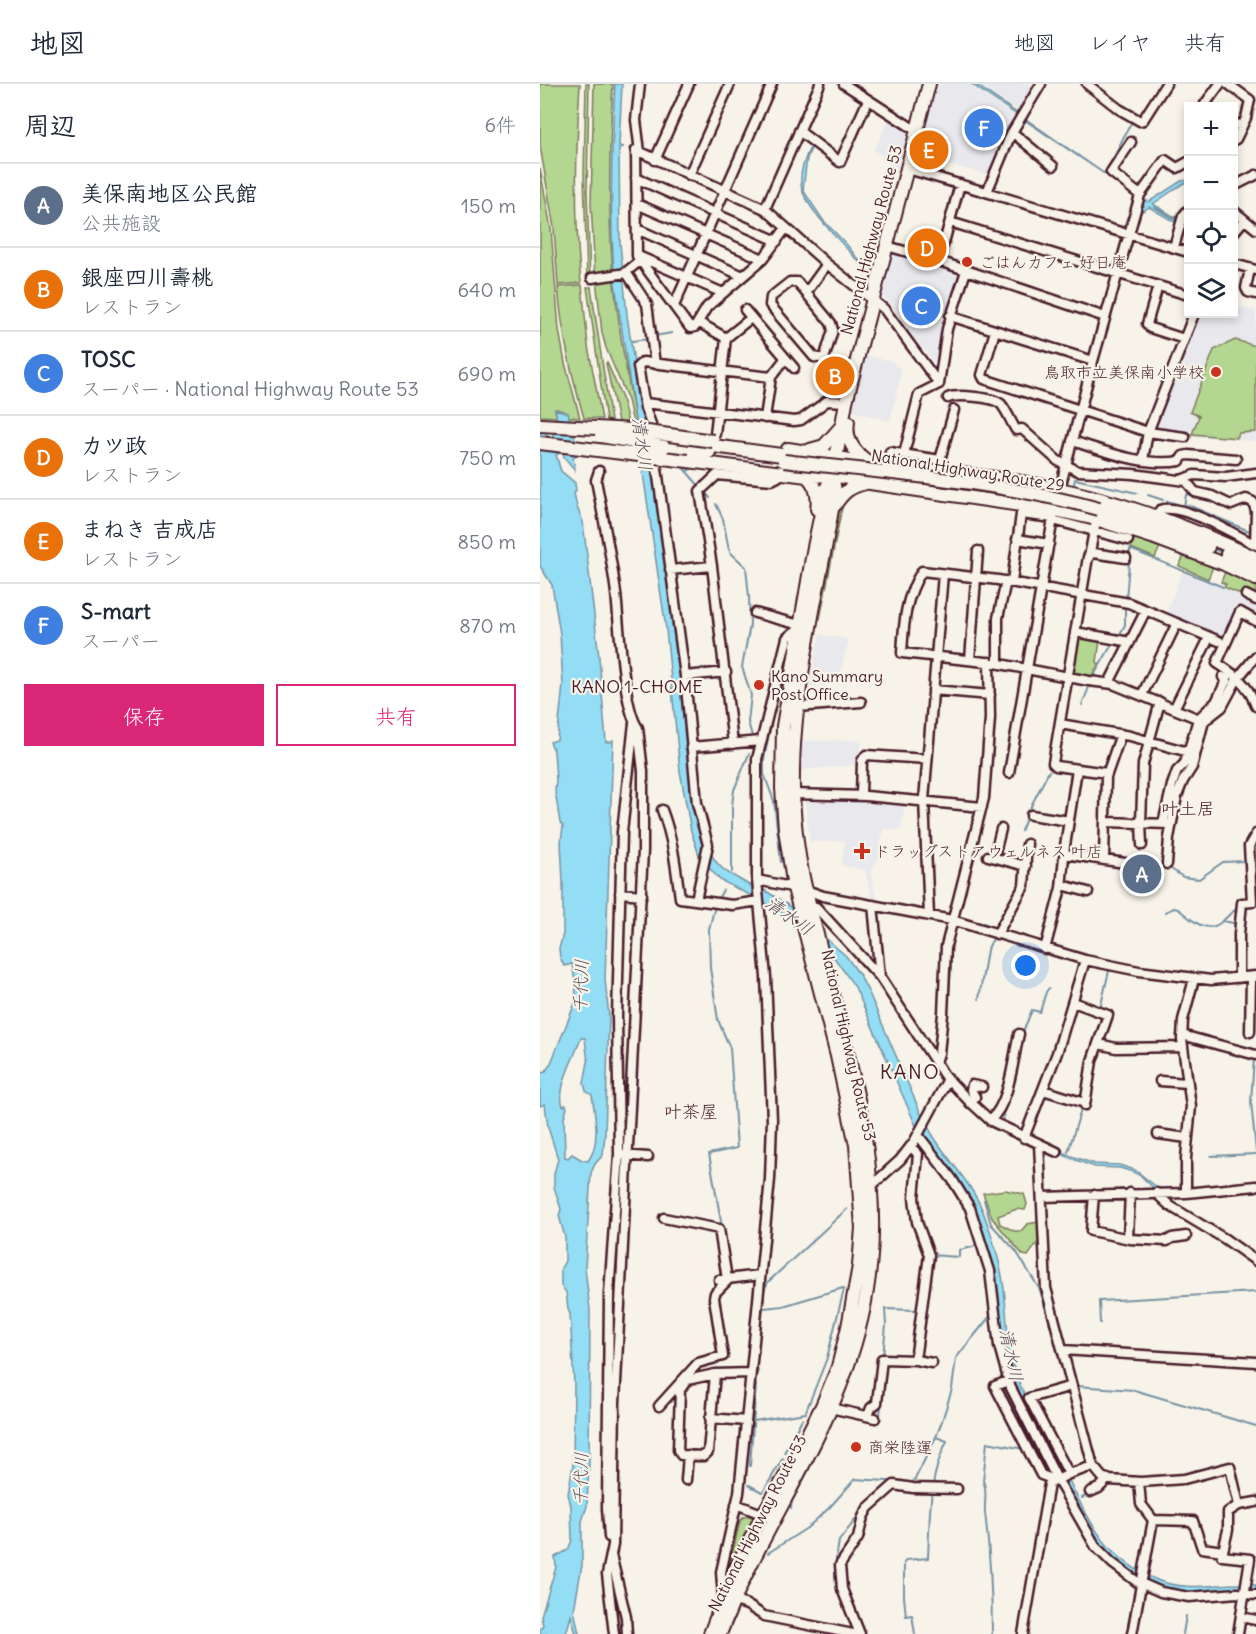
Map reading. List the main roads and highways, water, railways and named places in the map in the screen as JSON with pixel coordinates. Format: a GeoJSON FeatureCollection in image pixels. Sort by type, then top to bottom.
{"type":"FeatureCollection","features":[{"type":"Feature","properties":{"kind":"highway","name":"National Highway Route 53"},"geometry":{"type":"LineString","coordinates":[[710,1634],[769,1517],[794,1461],[827,1407],[848,1327],[860,1266],[868,1149],[820,947],[802,916],[792,768],[798,707],[833,507],[835,491],[833,475],[846,402],[929,84]]}},
{"type":"Feature","properties":{"kind":"highway"},"geometry":{"type":"LineString","coordinates":[[854,373],[847,430],[849,442],[868,462]]}},
{"type":"Feature","properties":{"kind":"highway"},"geometry":{"type":"LineString","coordinates":[[799,451],[824,446],[842,426]]}},
{"type":"Feature","properties":{"kind":"highway"},"geometry":{"type":"LineString","coordinates":[[540,427],[633,430],[714,437],[868,462],[992,477],[1059,489],[1118,504],[1162,509],[1256,558]]}},
{"type":"Feature","properties":{"kind":"highway","name":"National Highway Route 29"},"geometry":{"type":"LineString","coordinates":[[540,427],[664,443],[782,467],[985,486],[1076,503],[1096,519],[1181,536],[1256,568]]}},
{"type":"Feature","properties":{"kind":"highway","name":"National Highway Route 29"},"geometry":{"type":"LineString","coordinates":[[540,436],[605,444],[664,443]]}},
{"type":"Feature","properties":{"kind":"highway"},"geometry":{"type":"LineString","coordinates":[[540,443],[688,461],[782,467],[807,476],[833,475],[1053,516],[1096,519],[1182,548],[1256,579]]}},
{"type":"Feature","properties":{"kind":"highway"},"geometry":{"type":"LineString","coordinates":[[664,443],[823,461],[829,463],[833,475]]}},
{"type":"Feature","properties":{"kind":"highway","name":"National Highway Route 53"},"geometry":{"type":"LineString","coordinates":[[833,475],[826,489],[787,697],[782,754],[785,829],[811,931],[866,1190]]}},
{"type":"Feature","properties":{"kind":"highway"},"geometry":{"type":"LineString","coordinates":[[807,476],[814,485],[818,502],[813,552]]}},
{"type":"Feature","properties":{"kind":"highway"},"geometry":{"type":"LineString","coordinates":[[833,507],[847,490],[856,485],[870,483]]}},
{"type":"Feature","properties":{"kind":"highway","name":"National Highway Route 53"},"geometry":{"type":"LineString","coordinates":[[720,1634],[728,1599]]}},
{"type":"Feature","properties":{"kind":"water","name":"清水川"},"geometry":{"type":"Polygon","coordinates":[[[615,84],[622,84],[619,146],[624,147],[619,148],[620,243],[627,315],[639,397],[650,446],[681,671],[694,804],[703,842],[725,871],[749,885],[766,891],[788,905],[846,956],[859,974],[921,1114],[932,1134],[967,1182],[984,1214],[1001,1270],[1009,1346],[1016,1375],[1078,1498],[1103,1540],[1127,1563],[1157,1580],[1182,1586],[1256,1585],[1256,1593],[1209,1595],[1163,1590],[1140,1581],[1099,1549],[1011,1385],[977,1220],[917,1128],[855,987],[831,953],[791,919],[720,880],[700,858],[691,831],[680,771],[666,629],[615,283],[611,184],[615,84]]]}},
{"type":"Feature","properties":{"kind":"water"},"geometry":{"type":"Polygon","coordinates":[[[971,84],[975,84],[1134,194],[971,84]]]}},
{"type":"Feature","properties":{"kind":"water"},"geometry":{"type":"Polygon","coordinates":[[[812,144],[807,158],[803,190],[823,220],[870,274],[821,221],[806,198],[802,189],[801,184],[802,172],[805,160],[812,144]]]}},
{"type":"Feature","properties":{"kind":"water"},"geometry":{"type":"Polygon","coordinates":[[[1184,181],[1184,183],[1153,204],[1184,223],[1154,207],[1184,228],[1149,207],[1129,219],[1124,227],[1127,217],[1144,206],[1141,204],[1143,199],[1149,202],[1184,181]]]}},
{"type":"Feature","properties":{"kind":"water","name":"千代川"},"geometry":{"type":"Polygon","coordinates":[[[555,409],[568,413],[579,453],[573,458],[575,470],[564,457],[563,451],[556,455],[561,471],[575,483],[574,493],[583,522],[599,657],[606,742],[613,740],[605,980],[609,1017],[605,1134],[603,1155],[591,1173],[585,1268],[590,1310],[589,1463],[587,1506],[582,1521],[582,1565],[574,1610],[579,1634],[576,1634],[571,1616],[566,1634],[540,1634],[543,1625],[541,1616],[556,1567],[555,1557],[568,1550],[572,1540],[571,1506],[568,1494],[573,1465],[574,1384],[570,1314],[566,1292],[561,1286],[561,1268],[565,1261],[565,1237],[559,1216],[561,1209],[554,1187],[554,1174],[558,1159],[548,1127],[545,1104],[540,1106],[540,1074],[546,1071],[551,1063],[575,1003],[576,986],[572,964],[564,966],[559,949],[563,934],[561,842],[563,826],[560,823],[555,790],[554,751],[550,742],[557,740],[563,685],[560,634],[552,585],[540,566],[540,423],[547,435],[552,437],[557,420],[555,409]],[[581,1038],[567,1072],[562,1098],[563,1106],[566,1105],[567,1108],[564,1118],[565,1157],[568,1158],[572,1154],[588,1161],[595,1146],[596,1129],[592,1095],[586,1091],[584,1083],[588,1062],[585,1038],[581,1038]]]}},
{"type":"Feature","properties":{"kind":"water"},"geometry":{"type":"Polygon","coordinates":[[[953,925],[956,926],[950,953],[951,972],[942,1060],[948,1073],[997,1120],[1071,1156],[1095,1164],[1119,1165],[1135,1170],[1158,1188],[1172,1206],[1141,1176],[1133,1172],[1120,1168],[1095,1167],[1070,1158],[993,1121],[942,1068],[940,1060],[947,949],[953,925]]]}},
{"type":"Feature","properties":{"kind":"waterway"},"geometry":{"type":"LineString","coordinates":[[1104,173],[1133,120]]}},
{"type":"Feature","properties":{"kind":"waterway"},"geometry":{"type":"LineString","coordinates":[[654,336],[672,333]]}},
{"type":"Feature","properties":{"kind":"waterway"},"geometry":{"type":"LineString","coordinates":[[632,341],[649,339]]}},
{"type":"Feature","properties":{"kind":"waterway"},"geometry":{"type":"LineString","coordinates":[[680,464],[700,487]]}},
{"type":"Feature","properties":{"kind":"waterway"},"geometry":{"type":"LineString","coordinates":[[687,471],[693,468],[705,469]]}},
{"type":"Feature","properties":{"kind":"waterway"},"geometry":{"type":"LineString","coordinates":[[1074,484],[1075,479],[1137,493]]}},
{"type":"Feature","properties":{"kind":"waterway"},"geometry":{"type":"LineString","coordinates":[[704,491],[710,498]]}},
{"type":"Feature","properties":{"kind":"waterway"},"geometry":{"type":"LineString","coordinates":[[1184,506],[1186,495],[1191,493]]}},
{"type":"Feature","properties":{"kind":"waterway"},"geometry":{"type":"LineString","coordinates":[[1148,495],[1163,500]]}},
{"type":"Feature","properties":{"kind":"waterway"},"geometry":{"type":"LineString","coordinates":[[1167,501],[1188,505],[1249,531]]}},
{"type":"Feature","properties":{"kind":"waterway"},"geometry":{"type":"LineString","coordinates":[[716,504],[723,519],[729,550]]}},
{"type":"Feature","properties":{"kind":"waterway"},"geometry":{"type":"LineString","coordinates":[[1212,548],[1223,553]]}},
{"type":"Feature","properties":{"kind":"waterway"},"geometry":{"type":"LineString","coordinates":[[1126,600],[1130,549],[1223,587]]}},
{"type":"Feature","properties":{"kind":"waterway"},"geometry":{"type":"LineString","coordinates":[[730,552],[746,567],[750,625],[742,667],[751,695],[748,722],[752,736]]}},
{"type":"Feature","properties":{"kind":"waterway"},"geometry":{"type":"LineString","coordinates":[[1118,637],[1125,625],[1125,606]]}},
{"type":"Feature","properties":{"kind":"waterway"},"geometry":{"type":"LineString","coordinates":[[1082,705],[1093,677],[1114,641]]}},
{"type":"Feature","properties":{"kind":"waterway"},"geometry":{"type":"LineString","coordinates":[[770,727],[764,774],[774,801],[781,862]]}},
{"type":"Feature","properties":{"kind":"waterway"},"geometry":{"type":"LineString","coordinates":[[732,872],[734,790],[749,754]]}},
{"type":"Feature","properties":{"kind":"waterway"},"geometry":{"type":"LineString","coordinates":[[1021,831],[1049,771]]}},
{"type":"Feature","properties":{"kind":"waterway"},"geometry":{"type":"LineString","coordinates":[[1168,867],[1183,877],[1199,879],[1223,862],[1246,861]]}},
{"type":"Feature","properties":{"kind":"waterway"},"geometry":{"type":"LineString","coordinates":[[718,899],[723,890]]}},
{"type":"Feature","properties":{"kind":"waterway"},"geometry":{"type":"LineString","coordinates":[[715,906],[709,929],[710,968],[718,1020],[730,1048],[737,1148],[709,1154],[722,1227]]}},
{"type":"Feature","properties":{"kind":"waterway"},"geometry":{"type":"LineString","coordinates":[[1165,912],[1174,908],[1178,909],[1198,924],[1209,927],[1220,923],[1239,908]]}},
{"type":"Feature","properties":{"kind":"waterway"},"geometry":{"type":"LineString","coordinates":[[1223,921],[1238,924]]}},
{"type":"Feature","properties":{"kind":"waterway"},"geometry":{"type":"LineString","coordinates":[[983,923],[997,928]]}},
{"type":"Feature","properties":{"kind":"waterway"},"geometry":{"type":"LineString","coordinates":[[956,927],[967,930]]}},
{"type":"Feature","properties":{"kind":"waterway"},"geometry":{"type":"LineString","coordinates":[[979,999],[987,950],[994,937]]}},
{"type":"Feature","properties":{"kind":"waterway"},"geometry":{"type":"LineString","coordinates":[[1100,1009],[1109,971]]}},
{"type":"Feature","properties":{"kind":"waterway"},"geometry":{"type":"LineString","coordinates":[[1022,1034],[1032,1010],[1040,1012],[1049,988]]}},
{"type":"Feature","properties":{"kind":"waterway"},"geometry":{"type":"LineString","coordinates":[[1254,1058],[1251,1102],[1256,1151]]}},
{"type":"Feature","properties":{"kind":"waterway"},"geometry":{"type":"LineString","coordinates":[[1003,1118],[1007,1101]]}},
{"type":"Feature","properties":{"kind":"waterway"},"geometry":{"type":"LineString","coordinates":[[1068,1152],[1082,1106]]}},
{"type":"Feature","properties":{"kind":"waterway"},"geometry":{"type":"LineString","coordinates":[[1211,1156],[1256,1154]]}},
{"type":"Feature","properties":{"kind":"waterway"},"geometry":{"type":"LineString","coordinates":[[984,1200],[991,1224],[1016,1251],[1040,1290],[1049,1320]]}},
{"type":"Feature","properties":{"kind":"waterway"},"geometry":{"type":"LineString","coordinates":[[763,1307],[764,1290],[768,1282],[847,1209]]}},
{"type":"Feature","properties":{"kind":"waterway"},"geometry":{"type":"LineString","coordinates":[[930,1255],[959,1257],[959,1250],[973,1247],[979,1242]]}},
{"type":"Feature","properties":{"kind":"waterway"},"geometry":{"type":"LineString","coordinates":[[764,1308],[783,1306],[843,1288]]}},
{"type":"Feature","properties":{"kind":"waterway"},"geometry":{"type":"LineString","coordinates":[[806,1411],[827,1358],[844,1289]]}},
{"type":"Feature","properties":{"kind":"waterway"},"geometry":{"type":"LineString","coordinates":[[1100,1323],[1099,1301],[1256,1292]]}},
{"type":"Feature","properties":{"kind":"waterway"},"geometry":{"type":"LineString","coordinates":[[883,1356],[885,1309],[917,1310]]}},
{"type":"Feature","properties":{"kind":"waterway"},"geometry":{"type":"LineString","coordinates":[[910,1484],[914,1481],[942,1421],[952,1389],[956,1358],[994,1314]]}},
{"type":"Feature","properties":{"kind":"waterway"},"geometry":{"type":"LineString","coordinates":[[760,1335],[761,1325]]}},
{"type":"Feature","properties":{"kind":"waterway"},"geometry":{"type":"LineString","coordinates":[[758,1357],[759,1346]]}},
{"type":"Feature","properties":{"kind":"waterway"},"geometry":{"type":"LineString","coordinates":[[757,1374],[758,1369]]}},
{"type":"Feature","properties":{"kind":"waterway"},"geometry":{"type":"LineString","coordinates":[[750,1466],[756,1385]]}},
{"type":"Feature","properties":{"kind":"waterway"},"geometry":{"type":"LineString","coordinates":[[1076,1386],[1134,1390],[1256,1426]]}},
{"type":"Feature","properties":{"kind":"waterway"},"geometry":{"type":"LineString","coordinates":[[880,1416],[881,1404]]}},
{"type":"Feature","properties":{"kind":"waterway"},"geometry":{"type":"LineString","coordinates":[[754,1421],[806,1413]]}},
{"type":"Feature","properties":{"kind":"waterway"},"geometry":{"type":"LineString","coordinates":[[784,1453],[802,1419]]}},
{"type":"Feature","properties":{"kind":"waterway"},"geometry":{"type":"LineString","coordinates":[[915,1634],[912,1615],[906,1616],[904,1563],[906,1560],[928,1558],[933,1483],[947,1441],[936,1437]]}},
{"type":"Feature","properties":{"kind":"waterway"},"geometry":{"type":"LineString","coordinates":[[992,1634],[983,1481],[987,1442],[1024,1449]]}},
{"type":"Feature","properties":{"kind":"waterway"},"geometry":{"type":"LineString","coordinates":[[763,1492],[783,1458]]}},
{"type":"Feature","properties":{"kind":"waterway"},"geometry":{"type":"LineString","coordinates":[[791,1508],[792,1501],[809,1469]]}},
{"type":"Feature","properties":{"kind":"waterway"},"geometry":{"type":"LineString","coordinates":[[768,1553],[807,1528],[855,1479],[902,1482]]}},
{"type":"Feature","properties":{"kind":"waterway"},"geometry":{"type":"LineString","coordinates":[[749,1485],[762,1492]]}},
{"type":"Feature","properties":{"kind":"waterway"},"geometry":{"type":"LineString","coordinates":[[1082,1498],[1090,1494]]}},
{"type":"Feature","properties":{"kind":"waterway"},"geometry":{"type":"LineString","coordinates":[[835,1565],[839,1541],[862,1511]]}},
{"type":"Feature","properties":{"kind":"waterway"},"geometry":{"type":"LineString","coordinates":[[835,1569],[836,1586],[841,1596]]}},
{"type":"Feature","properties":{"kind":"waterway"},"geometry":{"type":"LineString","coordinates":[[731,1626],[739,1606]]}},
{"type":"Feature","properties":{"kind":"waterway"},"geometry":{"type":"LineString","coordinates":[[1183,1634],[1186,1616]]}},
{"type":"Feature","properties":{"kind":"place","name":"S-mart"},"geometry":{"type":"Point","coordinates":[984,128]}},
{"type":"Feature","properties":{"kind":"place","name":"まねき 吉成店"},"geometry":{"type":"Point","coordinates":[929,150]}},
{"type":"Feature","properties":{"kind":"place","name":"カツ政"},"geometry":{"type":"Point","coordinates":[927,248]}},
{"type":"Feature","properties":{"kind":"place","name":"ごはんカフェ 好日庵"},"geometry":{"type":"Point","coordinates":[967,262]}},
{"type":"Feature","properties":{"kind":"place","name":"TOSC"},"geometry":{"type":"Point","coordinates":[921,306]}},
{"type":"Feature","properties":{"kind":"place","name":"鳥取市立美保南小学校"},"geometry":{"type":"Point","coordinates":[1216,372]}},
{"type":"Feature","properties":{"kind":"place","name":"銀座四川壽桃"},"geometry":{"type":"Point","coordinates":[835,376]}},
{"type":"Feature","properties":{"kind":"place","name":"Kano Summary Post Office"},"geometry":{"type":"Point","coordinates":[759,685]}},
{"type":"Feature","properties":{"kind":"place","name":"ドラッグストアウェルネス 叶店"},"geometry":{"type":"Point","coordinates":[862,851]}},
{"type":"Feature","properties":{"kind":"place","name":"美保南地区公民館"},"geometry":{"type":"Point","coordinates":[1142,874]}},
{"type":"Feature","properties":{"kind":"place","name":"商栄陸運"},"geometry":{"type":"Point","coordinates":[856,1447]}},
{"type":"Feature","properties":{"kind":"district","name":"KANO 1-CHOME"},"geometry":{"type":"Point","coordinates":[637,687]}},
{"type":"Feature","properties":{"kind":"district","name":"叶土居"},"geometry":{"type":"Point","coordinates":[1188,809]}},
{"type":"Feature","properties":{"kind":"district","name":"KANO"},"geometry":{"type":"Point","coordinates":[910,1072]}},
{"type":"Feature","properties":{"kind":"district","name":"叶茶屋"},"geometry":{"type":"Point","coordinates":[691,1112]}}]}
